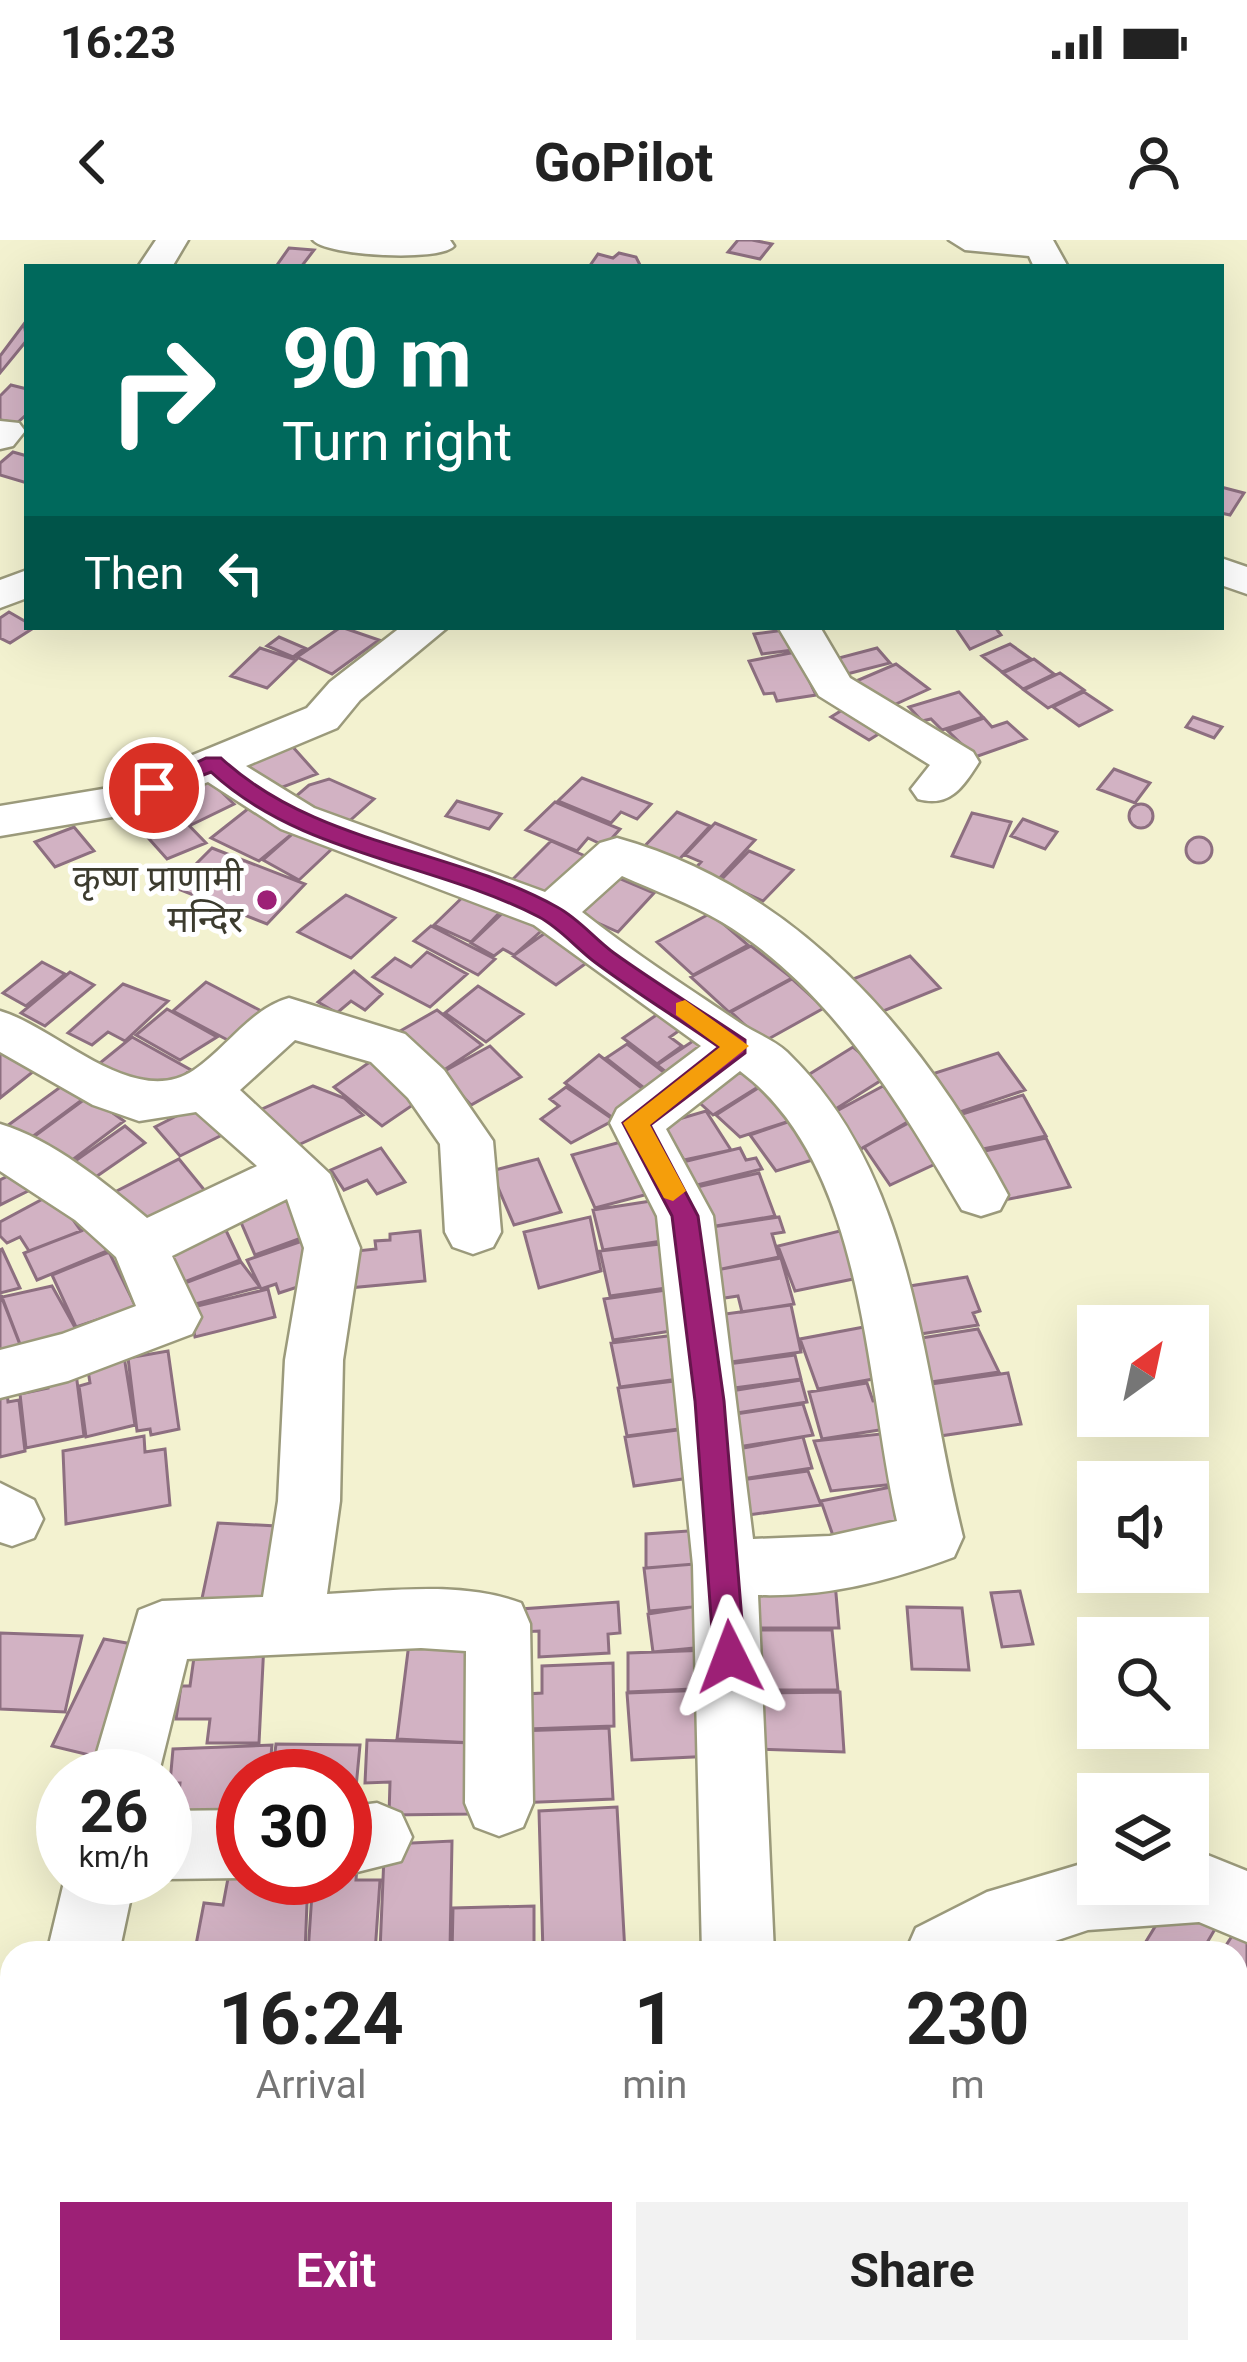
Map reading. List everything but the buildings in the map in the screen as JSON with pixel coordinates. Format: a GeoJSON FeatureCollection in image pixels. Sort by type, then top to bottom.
{"type":"FeatureCollection","features":[{"type":"Feature","properties":{"kind":"street"},"geometry":{"type":"LineString","coordinates":[[329,240],[448,243]]}},
{"type":"Feature","properties":{"kind":"street"},"geometry":{"type":"LineString","coordinates":[[965,240],[1041,247],[1050,264]]}},
{"type":"Feature","properties":{"kind":"street"},"geometry":{"type":"LineString","coordinates":[[399,264],[448,243]]}},
{"type":"Feature","properties":{"kind":"street"},"geometry":{"type":"LineString","coordinates":[[0,820],[124,800],[322,718],[345,692],[424,630]]}},
{"type":"Feature","properties":{"kind":"street"},"geometry":{"type":"LineString","coordinates":[[801,630],[834,687],[957,761],[934,789]]}},
{"type":"Feature","properties":{"kind":"street"},"geometry":{"type":"LineString","coordinates":[[214,763],[252,798],[298,821],[454,873],[550,913],[605,958],[767,1064],[826,1130],[879,1263],[913,1465],[932,1537],[865,1563],[770,1569],[725,1565]]}},
{"type":"Feature","properties":{"kind":"street"},"geometry":{"type":"LineString","coordinates":[[550,913],[617,854],[747,915],[803,960],[907,1078],[981,1196]]}},
{"type":"Feature","properties":{"kind":"street"},"geometry":{"type":"LineString","coordinates":[[0,1029],[85,1072],[111,1091],[139,1101],[205,1091],[289,1016],[329,1034],[387,1047],[426,1084],[466,1141],[472,1232]]}},
{"type":"Feature","properties":{"kind":"street"},"geometry":{"type":"LineString","coordinates":[[737,1046],[636,1123],[685,1216],[725,1565],[738,1941]]}},
{"type":"Feature","properties":{"kind":"street"},"geometry":{"type":"LineString","coordinates":[[205,1091],[311,1189],[332,1248],[314,1360],[309,1501],[291,1625]]}},
{"type":"Feature","properties":{"kind":"street"},"geometry":{"type":"LineString","coordinates":[[0,1144],[94,1205],[140,1246],[153,1285],[172,1317],[68,1357],[0,1374]]}},
{"type":"Feature","properties":{"kind":"street"},"geometry":{"type":"LineString","coordinates":[[140,1246],[296,1171]]}},
{"type":"Feature","properties":{"kind":"street"},"geometry":{"type":"LineString","coordinates":[[131,1749],[162,1631],[422,1619],[497,1624],[499,1803]]}},
{"type":"Feature","properties":{"kind":"street"},"geometry":{"type":"LineString","coordinates":[[963,1941],[987,1928],[1088,1895],[1200,1887],[1247,1907]]}},
{"type":"Feature","properties":{"kind":"street"},"geometry":{"type":"LineString","coordinates":[[86,1941],[94,1905]]}},
{"type":"Feature","properties":{"kind":"slow traffic"},"geometry":{"type":"LineString","coordinates":[[673,1191],[636,1123],[643,1113],[737,1046],[685,1009]]}},
{"type":"Feature","properties":{"kind":"place","name":"कृष्ण प्राणामी मन्दिर"},"geometry":{"type":"Point","coordinates":[267,900]}},
{"type":"Feature","properties":{"kind":"route"},"geometry":{"type":"LineString","coordinates":[[154,788],[214,763],[252,798],[298,821],[454,873],[550,913],[605,958],[737,1046],[643,1113],[636,1123],[685,1216],[710,1401],[730,1657]]}}]}
